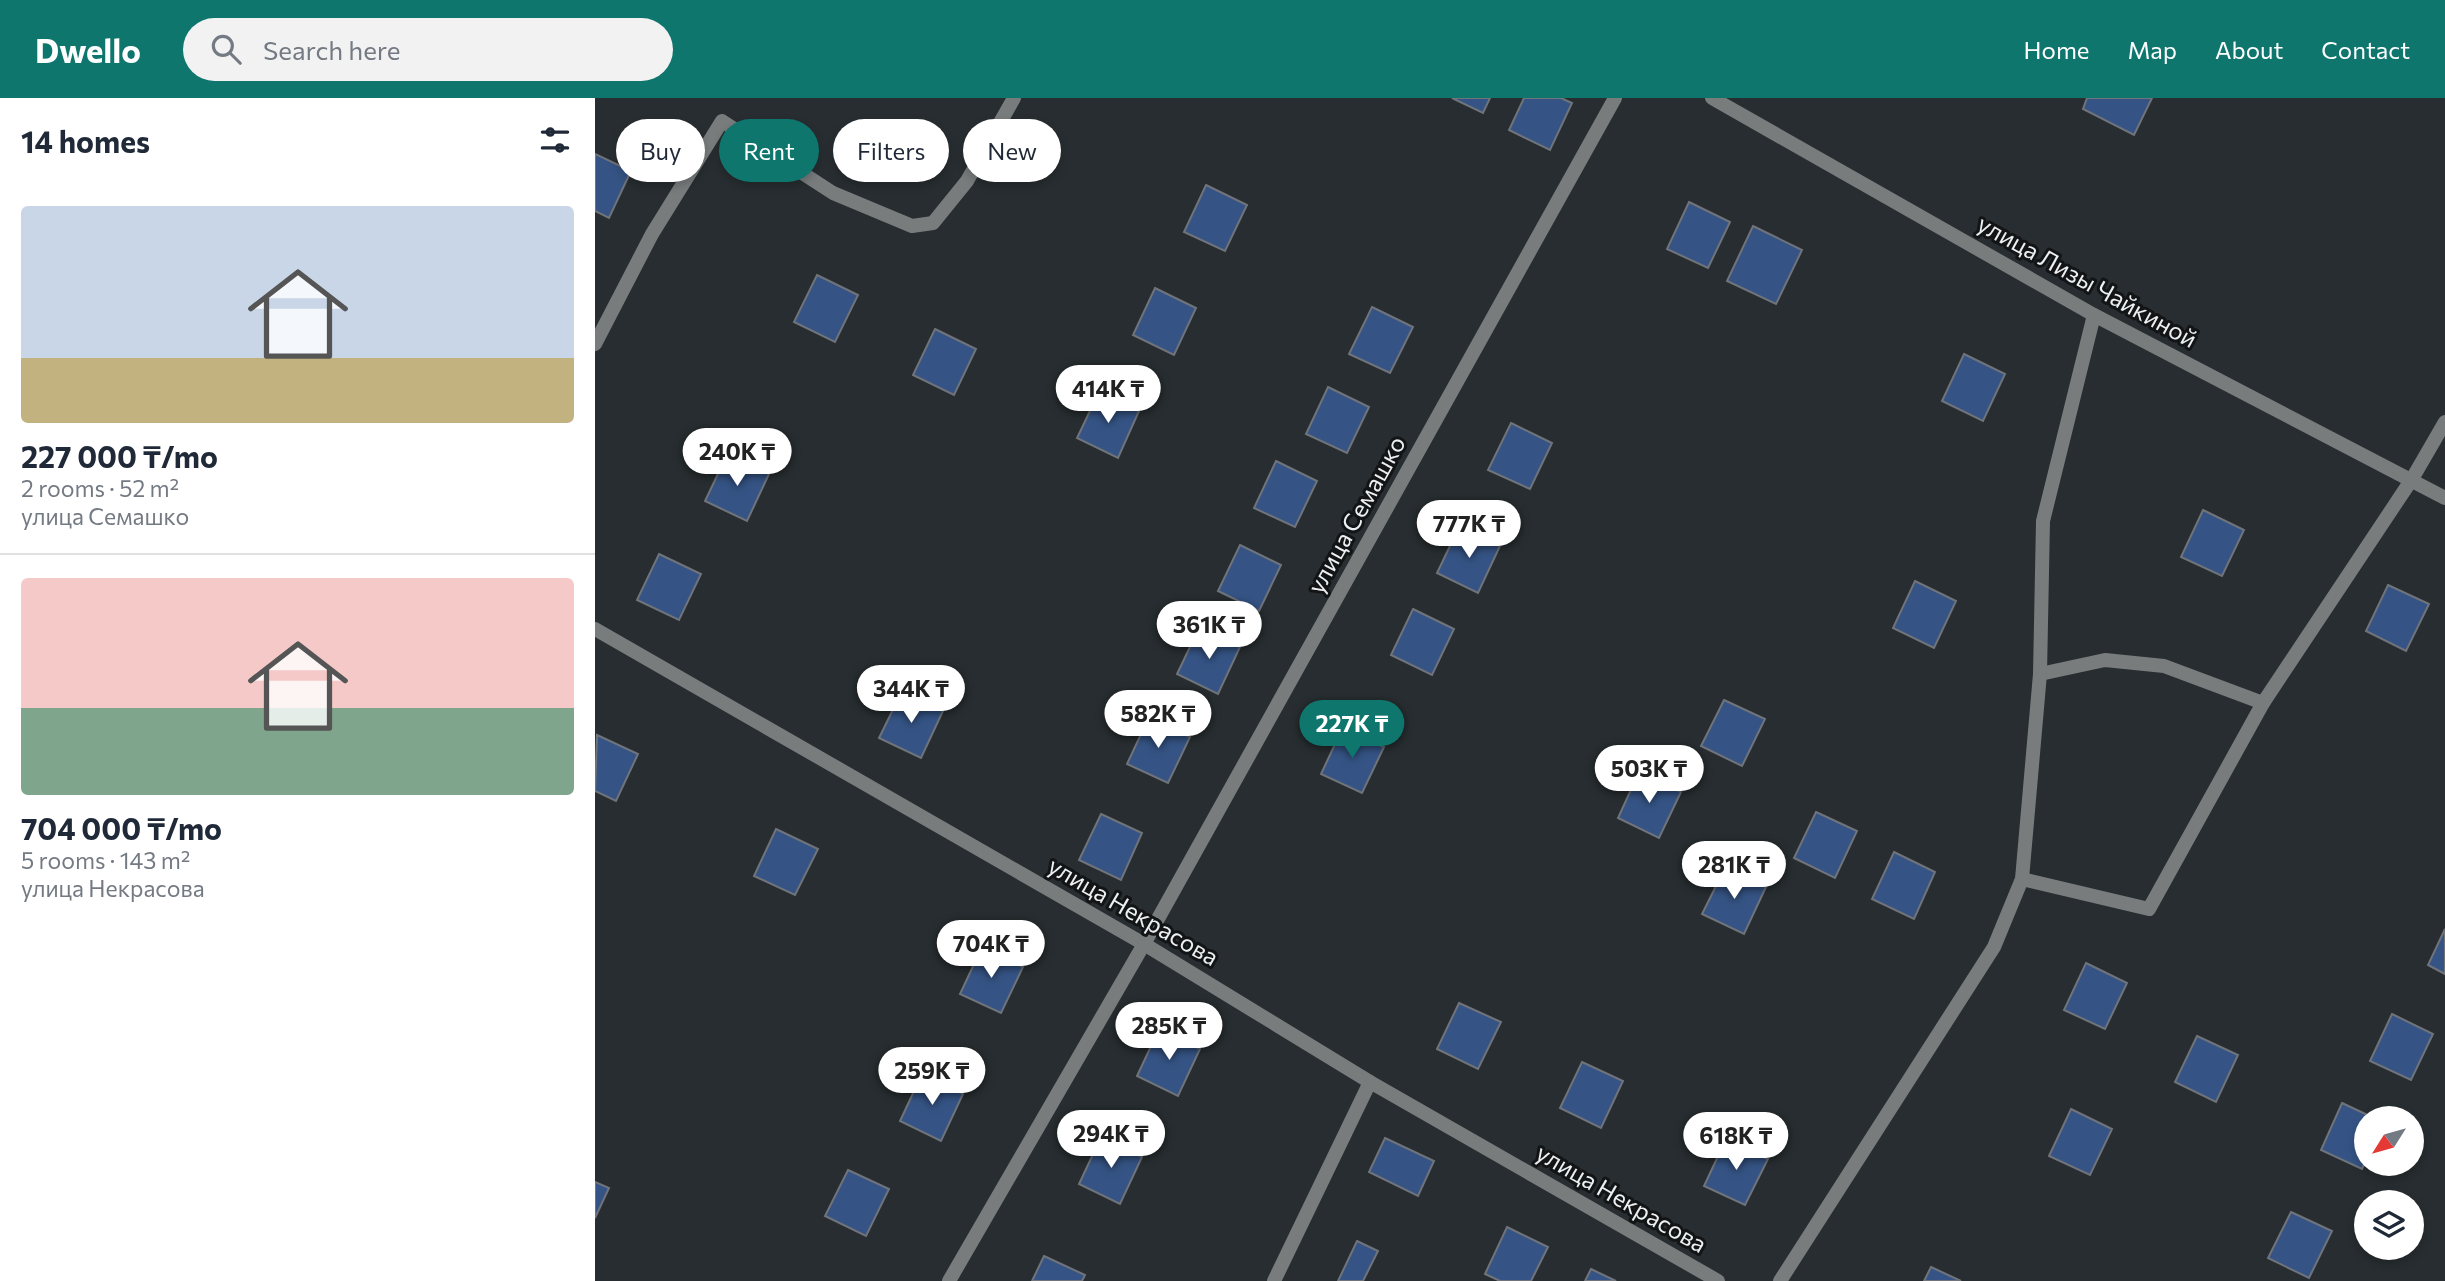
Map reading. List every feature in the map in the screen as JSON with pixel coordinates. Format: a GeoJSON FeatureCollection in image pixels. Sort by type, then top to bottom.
{"type":"FeatureCollection","features":[{"type":"Feature","properties":{"kind":"street"},"geometry":{"type":"LineString","coordinates":[[595,344],[652,234],[722,121],[833,193],[912,226],[933,223],[967,181],[1014,98]]}},
{"type":"Feature","properties":{"kind":"street","name":"улица Семашко"},"geometry":{"type":"LineString","coordinates":[[949,1281],[1144,944],[1615,98]]}},
{"type":"Feature","properties":{"kind":"street","name":"улица Лизы Чайкиной"},"geometry":{"type":"LineString","coordinates":[[1712,98],[2094,315],[2445,498]]}},
{"type":"Feature","properties":{"kind":"street"},"geometry":{"type":"LineString","coordinates":[[1780,1281],[1994,947],[2022,879],[2040,674],[2043,521],[2094,315]]}},
{"type":"Feature","properties":{"kind":"street"},"geometry":{"type":"LineString","coordinates":[[2022,879],[2149,909],[2263,703],[2412,479],[2445,422]]}},
{"type":"Feature","properties":{"kind":"street","name":"улица Некрасова"},"geometry":{"type":"LineString","coordinates":[[595,628],[1144,944],[1370,1082],[1718,1281]]}},
{"type":"Feature","properties":{"kind":"street"},"geometry":{"type":"LineString","coordinates":[[2040,674],[2105,660],[2164,666],[2263,703]]}},
{"type":"Feature","properties":{"kind":"street"},"geometry":{"type":"LineString","coordinates":[[1274,1281],[1370,1082]]}},
{"type":"Feature","properties":{"kind":"building"},"geometry":{"type":"Polygon","coordinates":[[[1452,98],[1490,98],[1483,113],[1452,98]]]}},
{"type":"Feature","properties":{"kind":"building"},"geometry":{"type":"Polygon","coordinates":[[[1524,98],[1561,98],[1572,103],[1550,150],[1509,130],[1524,98]]]}},
{"type":"Feature","properties":{"kind":"building"},"geometry":{"type":"Polygon","coordinates":[[[2087,98],[2152,98],[2134,135],[2083,109],[2087,98]]]}},
{"type":"Feature","properties":{"kind":"building"},"geometry":{"type":"Polygon","coordinates":[[[595,154],[616,164],[616,182],[626,182],[609,218],[595,211],[595,154]]]}},
{"type":"Feature","properties":{"kind":"building"},"geometry":{"type":"Polygon","coordinates":[[[1206,185],[1247,205],[1225,251],[1184,232],[1206,185]]]}},
{"type":"Feature","properties":{"kind":"building"},"geometry":{"type":"Polygon","coordinates":[[[1689,202],[1730,222],[1708,268],[1667,249],[1689,202]]]}},
{"type":"Feature","properties":{"kind":"building"},"geometry":{"type":"Polygon","coordinates":[[[1753,226],[1802,250],[1776,304],[1727,281],[1753,226]]]}},
{"type":"Feature","properties":{"kind":"building"},"geometry":{"type":"Polygon","coordinates":[[[817,275],[858,295],[835,342],[794,322],[817,275]]]}},
{"type":"Feature","properties":{"kind":"building"},"geometry":{"type":"Polygon","coordinates":[[[1155,288],[1196,308],[1174,355],[1133,335],[1155,288]]]}},
{"type":"Feature","properties":{"kind":"building"},"geometry":{"type":"Polygon","coordinates":[[[1372,307],[1413,327],[1390,373],[1349,354],[1372,307]]]}},
{"type":"Feature","properties":{"kind":"building"},"geometry":{"type":"Polygon","coordinates":[[[935,329],[976,349],[954,395],[913,375],[935,329]]]}},
{"type":"Feature","properties":{"kind":"building"},"geometry":{"type":"Polygon","coordinates":[[[1964,354],[2005,374],[1983,421],[1942,401],[1964,354]]]}},
{"type":"Feature","properties":{"kind":"building"},"geometry":{"type":"Polygon","coordinates":[[[1328,387],[1369,407],[1347,453],[1306,434],[1328,387]]]}},
{"type":"Feature","properties":{"kind":"building"},"geometry":{"type":"Polygon","coordinates":[[[1099,392],[1139,411],[1118,458],[1077,438],[1099,392]]]}},
{"type":"Feature","properties":{"kind":"building"},"geometry":{"type":"Polygon","coordinates":[[[1511,423],[1552,443],[1530,489],[1488,470],[1511,423]]]}},
{"type":"Feature","properties":{"kind":"building"},"geometry":{"type":"Polygon","coordinates":[[[727,455],[769,474],[747,521],[705,501],[727,455]]]}},
{"type":"Feature","properties":{"kind":"building"},"geometry":{"type":"Polygon","coordinates":[[[1276,461],[1317,481],[1295,527],[1254,508],[1276,461]]]}},
{"type":"Feature","properties":{"kind":"building"},"geometry":{"type":"Polygon","coordinates":[[[2203,510],[2244,530],[2222,576],[2181,557],[2203,510]]]}},
{"type":"Feature","properties":{"kind":"building"},"geometry":{"type":"Polygon","coordinates":[[[1459,527],[1500,546],[1478,593],[1437,573],[1459,527]]]}},
{"type":"Feature","properties":{"kind":"building"},"geometry":{"type":"Polygon","coordinates":[[[1240,545],[1281,565],[1259,611],[1218,591],[1240,545]]]}},
{"type":"Feature","properties":{"kind":"building"},"geometry":{"type":"Polygon","coordinates":[[[659,554],[701,574],[679,620],[637,600],[659,554]]]}},
{"type":"Feature","properties":{"kind":"building"},"geometry":{"type":"Polygon","coordinates":[[[1915,581],[1956,601],[1934,648],[1893,628],[1915,581]]]}},
{"type":"Feature","properties":{"kind":"building"},"geometry":{"type":"Polygon","coordinates":[[[2388,585],[2429,604],[2406,651],[2366,631],[2388,585]]]}},
{"type":"Feature","properties":{"kind":"building"},"geometry":{"type":"Polygon","coordinates":[[[1413,609],[1454,629],[1432,675],[1391,655],[1413,609]]]}},
{"type":"Feature","properties":{"kind":"building"},"geometry":{"type":"Polygon","coordinates":[[[1199,628],[1240,647],[1218,694],[1177,674],[1199,628]]]}},
{"type":"Feature","properties":{"kind":"building"},"geometry":{"type":"Polygon","coordinates":[[[902,691],[943,711],[921,758],[879,738],[902,691]]]}},
{"type":"Feature","properties":{"kind":"building"},"geometry":{"type":"Polygon","coordinates":[[[1724,700],[1765,719],[1742,766],[1701,746],[1724,700]]]}},
{"type":"Feature","properties":{"kind":"building"},"geometry":{"type":"Polygon","coordinates":[[[1149,717],[1190,737],[1168,783],[1127,764],[1149,717]]]}},
{"type":"Feature","properties":{"kind":"building"},"geometry":{"type":"Polygon","coordinates":[[[1343,727],[1384,747],[1362,793],[1321,774],[1343,727]]]}},
{"type":"Feature","properties":{"kind":"building"},"geometry":{"type":"Polygon","coordinates":[[[597,735],[638,754],[616,801],[595,791],[597,735]]]}},
{"type":"Feature","properties":{"kind":"building"},"geometry":{"type":"Polygon","coordinates":[[[1639,772],[1681,792],[1659,838],[1618,818],[1639,772]]]}},
{"type":"Feature","properties":{"kind":"building"},"geometry":{"type":"Polygon","coordinates":[[[1816,812],[1857,831],[1835,878],[1794,858],[1816,812]]]}},
{"type":"Feature","properties":{"kind":"building"},"geometry":{"type":"Polygon","coordinates":[[[1101,814],[1142,833],[1121,880],[1079,860],[1101,814]]]}},
{"type":"Feature","properties":{"kind":"building"},"geometry":{"type":"Polygon","coordinates":[[[776,829],[818,849],[795,895],[754,876],[776,829]]]}},
{"type":"Feature","properties":{"kind":"building"},"geometry":{"type":"Polygon","coordinates":[[[1894,852],[1935,872],[1914,919],[1872,899],[1894,852]]]}},
{"type":"Feature","properties":{"kind":"building"},"geometry":{"type":"Polygon","coordinates":[[[1725,868],[1766,887],[1744,934],[1702,914],[1725,868]]]}},
{"type":"Feature","properties":{"kind":"building"},"geometry":{"type":"Polygon","coordinates":[[[2445,929],[2445,974],[2428,965],[2445,929]]]}},
{"type":"Feature","properties":{"kind":"building"},"geometry":{"type":"Polygon","coordinates":[[[982,947],[1023,967],[1001,1013],[960,994],[982,947]]]}},
{"type":"Feature","properties":{"kind":"building"},"geometry":{"type":"Polygon","coordinates":[[[2086,963],[2127,983],[2105,1029],[2064,1010],[2086,963]]]}},
{"type":"Feature","properties":{"kind":"building"},"geometry":{"type":"Polygon","coordinates":[[[1459,1003],[1501,1022],[1478,1069],[1437,1049],[1459,1003]]]}},
{"type":"Feature","properties":{"kind":"building"},"geometry":{"type":"Polygon","coordinates":[[[2392,1014],[2433,1034],[2411,1080],[2370,1061],[2392,1014]]]}},
{"type":"Feature","properties":{"kind":"building"},"geometry":{"type":"Polygon","coordinates":[[[1159,1029],[1200,1049],[1178,1096],[1137,1076],[1159,1029]]]}},
{"type":"Feature","properties":{"kind":"building"},"geometry":{"type":"Polygon","coordinates":[[[2197,1036],[2238,1055],[2216,1102],[2175,1082],[2197,1036]]]}},
{"type":"Feature","properties":{"kind":"building"},"geometry":{"type":"Polygon","coordinates":[[[1582,1062],[1623,1081],[1601,1128],[1560,1108],[1582,1062]]]}},
{"type":"Feature","properties":{"kind":"building"},"geometry":{"type":"Polygon","coordinates":[[[922,1074],[963,1094],[941,1141],[900,1121],[922,1074]]]}},
{"type":"Feature","properties":{"kind":"building"},"geometry":{"type":"Polygon","coordinates":[[[2342,1103],[2354,1109],[2354,1165],[2321,1150],[2342,1103]]]}},
{"type":"Feature","properties":{"kind":"building"},"geometry":{"type":"Polygon","coordinates":[[[2071,1109],[2112,1129],[2090,1175],[2049,1156],[2071,1109]]]}},
{"type":"Feature","properties":{"kind":"building"},"geometry":{"type":"Polygon","coordinates":[[[1101,1137],[1142,1157],[1120,1204],[1079,1184],[1101,1137]]]}},
{"type":"Feature","properties":{"kind":"building"},"geometry":{"type":"Polygon","coordinates":[[[1385,1138],[1434,1161],[1418,1196],[1369,1172],[1385,1138]]]}},
{"type":"Feature","properties":{"kind":"building"},"geometry":{"type":"Polygon","coordinates":[[[1726,1139],[1768,1159],[1745,1205],[1704,1186],[1726,1139]]]}},
{"type":"Feature","properties":{"kind":"building"},"geometry":{"type":"Polygon","coordinates":[[[848,1170],[889,1189],[866,1236],[825,1216],[848,1170]]]}},
{"type":"Feature","properties":{"kind":"building"},"geometry":{"type":"Polygon","coordinates":[[[595,1182],[609,1188],[595,1218],[595,1182]]]}},
{"type":"Feature","properties":{"kind":"building"},"geometry":{"type":"Polygon","coordinates":[[[2291,1212],[2332,1231],[2309,1278],[2268,1258],[2291,1212]]]}},
{"type":"Feature","properties":{"kind":"building"},"geometry":{"type":"Polygon","coordinates":[[[1507,1227],[1548,1247],[1531,1281],[1500,1281],[1485,1274],[1507,1227]]]}},
{"type":"Feature","properties":{"kind":"building"},"geometry":{"type":"Polygon","coordinates":[[[1357,1241],[1378,1251],[1363,1281],[1338,1281],[1357,1241]]]}},
{"type":"Feature","properties":{"kind":"building"},"geometry":{"type":"Polygon","coordinates":[[[1044,1256],[1085,1275],[1082,1281],[1032,1281],[1044,1256]]]}},
{"type":"Feature","properties":{"kind":"building"},"geometry":{"type":"Polygon","coordinates":[[[1931,1267],[1961,1281],[1924,1281],[1931,1267]]]}},
{"type":"Feature","properties":{"kind":"building"},"geometry":{"type":"Polygon","coordinates":[[[1591,1269],[1616,1281],[1585,1281],[1591,1269]]]}}]}
